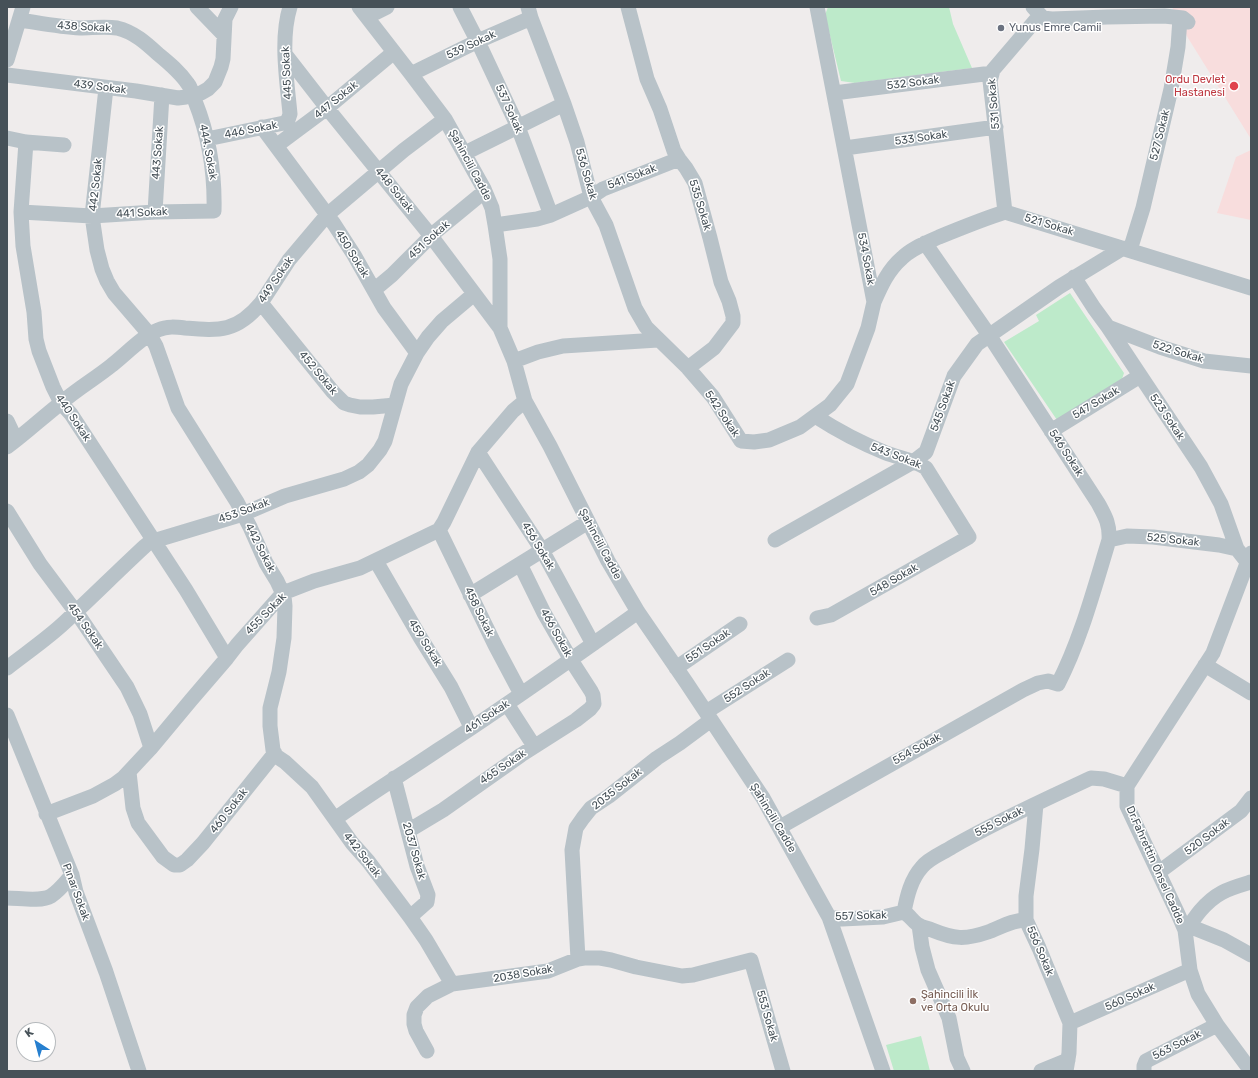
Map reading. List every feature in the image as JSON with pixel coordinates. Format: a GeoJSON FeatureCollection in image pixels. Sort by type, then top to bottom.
{"type":"FeatureCollection","features":[{"type":"Feature","properties":{"kind":"street"},"geometry":{"type":"LineString","coordinates":[[197,7],[224,36]]}},
{"type":"Feature","properties":{"kind":"street","name":"439 Sokak"},"geometry":{"type":"LineString","coordinates":[[7,75],[178,98],[201,93],[215,82],[221,67],[223,59],[225,19],[231,7]]}},
{"type":"Feature","properties":{"kind":"street","name":"445 Sokak"},"geometry":{"type":"LineString","coordinates":[[290,7],[287,23],[285,54],[290,114]]}},
{"type":"Feature","properties":{"kind":"street"},"geometry":{"type":"LineString","coordinates":[[363,12],[387,7]]}},
{"type":"Feature","properties":{"kind":"street","name":"537 Sokak"},"geometry":{"type":"LineString","coordinates":[[460,7],[478,41],[518,127],[551,215]]}},
{"type":"Feature","properties":{"kind":"street","name":"535 Sokak"},"geometry":{"type":"LineString","coordinates":[[628,7],[647,79],[662,115],[674,150],[695,183],[719,276],[732,308],[734,320],[730,328],[714,348],[688,368]]}},
{"type":"Feature","properties":{"kind":"street","name":"534 Sokak"},"geometry":{"type":"LineString","coordinates":[[741,441],[754,442],[770,440],[800,427],[830,404],[847,384],[868,328],[874,302],[818,7]]}},
{"type":"Feature","properties":{"kind":"street","name":"531 Sokak"},"geometry":{"type":"LineString","coordinates":[[1005,212],[990,81],[993,70],[1036,11],[1043,18],[1052,19],[1107,17],[1164,12],[1185,19]]}},
{"type":"Feature","properties":{"kind":"street","name":"Şahincili Cadde"},"geometry":{"type":"LineString","coordinates":[[363,12],[445,119],[485,191],[492,208],[500,260],[500,328],[514,362],[525,401],[608,561],[638,612],[763,798],[830,917],[883,1071]]}},
{"type":"Feature","properties":{"kind":"street","name":"539 Sokak"},"geometry":{"type":"LineString","coordinates":[[411,74],[478,41],[529,12]]}},
{"type":"Feature","properties":{"kind":"street","name":"536 Sokak"},"geometry":{"type":"LineString","coordinates":[[529,12],[577,142],[591,197],[606,225],[635,308],[646,327],[688,368]]}},
{"type":"Feature","properties":{"kind":"street"},"geometry":{"type":"LineString","coordinates":[[7,60],[22,13]]}},
{"type":"Feature","properties":{"kind":"street","name":"438 Sokak"},"geometry":{"type":"LineString","coordinates":[[22,13],[56,26],[117,28],[144,40],[175,69],[188,84],[192,95]]}},
{"type":"Feature","properties":{"kind":"street","name":"527 Sokak"},"geometry":{"type":"LineString","coordinates":[[1126,249],[1143,208],[1171,89],[1178,47],[1185,19]]}},
{"type":"Feature","properties":{"kind":"street","name":"447 Sokak"},"geometry":{"type":"LineString","coordinates":[[280,151],[327,108],[394,52]]}},
{"type":"Feature","properties":{"kind":"street","name":"448 Sokak"},"geometry":{"type":"LineString","coordinates":[[285,54],[431,236],[500,328]]}},
{"type":"Feature","properties":{"kind":"street","name":"532 Sokak"},"geometry":{"type":"LineString","coordinates":[[834,93],[992,73]]}},
{"type":"Feature","properties":{"kind":"street","name":"442 Sokak"},"geometry":{"type":"LineString","coordinates":[[106,88],[92,216],[97,250],[102,269],[114,293],[150,335],[156,346],[178,408],[237,502],[283,593],[286,606],[284,638],[279,672],[270,708],[272,746],[276,756],[312,787],[352,843],[368,861],[426,940],[452,984]]}},
{"type":"Feature","properties":{"kind":"street","name":"443 Sokak"},"geometry":{"type":"LineString","coordinates":[[155,212],[162,95]]}},
{"type":"Feature","properties":{"kind":"street","name":"444. Sokak"},"geometry":{"type":"LineString","coordinates":[[192,95],[201,116],[207,139],[214,178],[214,211]]}},
{"type":"Feature","properties":{"kind":"street"},"geometry":{"type":"LineString","coordinates":[[465,153],[564,104]]}},
{"type":"Feature","properties":{"kind":"street","name":"446 Sokak"},"geometry":{"type":"LineString","coordinates":[[207,139],[284,123],[288,120],[290,114]]}},
{"type":"Feature","properties":{"kind":"street","name":"449 Sokak"},"geometry":{"type":"LineString","coordinates":[[12,444],[61,403],[113,365],[157,330],[168,327],[202,330],[223,329],[235,326],[261,304],[289,260],[327,215],[404,150],[445,119]]}},
{"type":"Feature","properties":{"kind":"street","name":"450 Sokak"},"geometry":{"type":"LineString","coordinates":[[262,127],[327,215],[354,255],[391,318],[418,353]]}},
{"type":"Feature","properties":{"kind":"street","name":"533 Sokak"},"geometry":{"type":"LineString","coordinates":[[845,148],[996,127]]}},
{"type":"Feature","properties":{"kind":"street"},"geometry":{"type":"LineString","coordinates":[[7,138],[26,142],[64,145]]}},
{"type":"Feature","properties":{"kind":"street","name":"440 Sokak"},"geometry":{"type":"LineString","coordinates":[[26,142],[21,212],[23,246],[34,312],[36,339],[46,368],[61,403],[71,414],[154,541],[207,623],[227,658]]}},
{"type":"Feature","properties":{"kind":"street","name":"541 Sokak"},"geometry":{"type":"LineString","coordinates":[[495,225],[537,219],[551,215],[591,197],[602,188],[679,159]]}},
{"type":"Feature","properties":{"kind":"street","name":"451 Sokak"},"geometry":{"type":"LineString","coordinates":[[374,290],[392,275],[431,236],[485,191]]}},
{"type":"Feature","properties":{"kind":"street","name":"441 Sokak"},"geometry":{"type":"LineString","coordinates":[[21,212],[92,216],[155,212],[214,211]]}},
{"type":"Feature","properties":{"kind":"street"},"geometry":{"type":"LineString","coordinates":[[874,302],[882,284],[892,269],[901,258],[916,247],[972,223],[1005,212]]}},
{"type":"Feature","properties":{"kind":"street","name":"521 Sokak"},"geometry":{"type":"LineString","coordinates":[[1005,212],[1251,288]]}},
{"type":"Feature","properties":{"kind":"street","name":"546 Sokak"},"geometry":{"type":"LineString","coordinates":[[925,243],[989,335],[1051,430],[1104,513],[1110,529],[1109,540],[1090,603],[1069,663],[1058,684]]}},
{"type":"Feature","properties":{"kind":"street","name":"545 Sokak"},"geometry":{"type":"LineString","coordinates":[[775,540],[913,462],[926,452],[954,376],[977,344],[1059,286],[1126,249]]}},
{"type":"Feature","properties":{"kind":"street","name":"523 Sokak"},"geometry":{"type":"LineString","coordinates":[[1074,278],[1201,467],[1221,504],[1245,555]]}},
{"type":"Feature","properties":{"kind":"street","name":"453 Sokak"},"geometry":{"type":"LineString","coordinates":[[7,668],[47,638],[145,546],[154,541],[243,514],[285,496],[344,478],[359,472],[368,466],[380,450],[385,440],[401,384],[418,353],[428,337],[442,322],[474,294]]}},
{"type":"Feature","properties":{"kind":"street","name":"452 Sokak"},"geometry":{"type":"LineString","coordinates":[[261,304],[333,392],[344,403],[360,406],[395,405]]}},
{"type":"Feature","properties":{"kind":"street","name":"522 Sokak"},"geometry":{"type":"LineString","coordinates":[[1108,327],[1160,347],[1204,361],[1251,366]]}},
{"type":"Feature","properties":{"kind":"street"},"geometry":{"type":"LineString","coordinates":[[514,362],[538,352],[563,346],[658,340]]}},
{"type":"Feature","properties":{"kind":"street","name":"542 Sokak"},"geometry":{"type":"LineString","coordinates":[[688,368],[713,397],[741,441]]}},
{"type":"Feature","properties":{"kind":"street","name":"547 Sokak"},"geometry":{"type":"LineString","coordinates":[[1051,430],[1140,376]]}},
{"type":"Feature","properties":{"kind":"street"},"geometry":{"type":"LineString","coordinates":[[439,530],[478,452],[513,411],[525,401]]}},
{"type":"Feature","properties":{"kind":"street","name":"543 Sokak"},"geometry":{"type":"LineString","coordinates":[[815,416],[843,433],[860,441],[899,458],[922,465],[926,468],[969,537]]}},
{"type":"Feature","properties":{"kind":"street"},"geometry":{"type":"LineString","coordinates":[[7,421],[12,444]]}},
{"type":"Feature","properties":{"kind":"street","name":"456 Sokak"},"geometry":{"type":"LineString","coordinates":[[478,452],[542,550],[593,644]]}},
{"type":"Feature","properties":{"kind":"street","name":"454 Sokak"},"geometry":{"type":"LineString","coordinates":[[7,511],[40,564],[76,612],[121,678],[134,700],[151,748]]}},
{"type":"Feature","properties":{"kind":"street"},"geometry":{"type":"LineString","coordinates":[[470,595],[588,522]]}},
{"type":"Feature","properties":{"kind":"street","name":"455 Sokak"},"geometry":{"type":"LineString","coordinates":[[46,814],[93,796],[115,784],[129,772],[283,593],[314,581],[360,568],[439,530]]}},
{"type":"Feature","properties":{"kind":"street","name":"458 Sokak"},"geometry":{"type":"LineString","coordinates":[[439,530],[470,595],[521,694]]}},
{"type":"Feature","properties":{"kind":"street","name":"525 Sokak"},"geometry":{"type":"LineString","coordinates":[[1109,540],[1128,536],[1153,537],[1219,545],[1245,555]]}},
{"type":"Feature","properties":{"kind":"street","name":"548 Sokak"},"geometry":{"type":"LineString","coordinates":[[817,618],[831,615],[969,537]]}},
{"type":"Feature","properties":{"kind":"street"},"geometry":{"type":"LineString","coordinates":[[1127,786],[1213,653],[1245,555]]}},
{"type":"Feature","properties":{"kind":"street","name":"459 Sokak"},"geometry":{"type":"LineString","coordinates":[[376,561],[451,687],[471,727]]}},
{"type":"Feature","properties":{"kind":"street","name":"466 Sokak"},"geometry":{"type":"LineString","coordinates":[[520,564],[544,613],[591,691],[594,702]]}},
{"type":"Feature","properties":{"kind":"street","name":"461 Sokak"},"geometry":{"type":"LineString","coordinates":[[335,819],[394,778],[439,750],[507,704],[638,612]]}},
{"type":"Feature","properties":{"kind":"street","name":"551 Sokak"},"geometry":{"type":"LineString","coordinates":[[676,668],[740,624]]}},
{"type":"Feature","properties":{"kind":"street","name":"552 Sokak"},"geometry":{"type":"LineString","coordinates":[[709,716],[788,660]]}},
{"type":"Feature","properties":{"kind":"street"},"geometry":{"type":"LineString","coordinates":[[1205,665],[1251,693]]}},
{"type":"Feature","properties":{"kind":"street","name":"554 Sokak"},"geometry":{"type":"LineString","coordinates":[[780,827],[1023,690],[1038,683],[1048,681],[1058,684]]}},
{"type":"Feature","properties":{"kind":"street","name":"465 Sokak"},"geometry":{"type":"LineString","coordinates":[[408,831],[443,810],[534,746],[585,713],[590,709],[594,702]]}},
{"type":"Feature","properties":{"kind":"street"},"geometry":{"type":"LineString","coordinates":[[507,704],[534,746]]}},
{"type":"Feature","properties":{"kind":"street","name":"2035 Sokak"},"geometry":{"type":"LineString","coordinates":[[578,959],[572,850],[576,828],[591,808],[609,796],[657,758],[680,743],[709,716]]}},
{"type":"Feature","properties":{"kind":"street","name":"Pınar Sokak"},"geometry":{"type":"LineString","coordinates":[[9,723],[72,875],[76,892],[106,972],[139,1071]]}},
{"type":"Feature","properties":{"kind":"street","name":"460 Sokak"},"geometry":{"type":"LineString","coordinates":[[129,772],[133,808],[138,823],[163,857],[174,865],[180,864],[187,860],[203,843],[275,753]]}},
{"type":"Feature","properties":{"kind":"street","name":"2037 Sokak"},"geometry":{"type":"LineString","coordinates":[[394,778],[417,866],[428,896],[427,902],[410,917]]}},
{"type":"Feature","properties":{"kind":"street","name":"555 Sokak"},"geometry":{"type":"LineString","coordinates":[[904,912],[912,883],[925,863],[983,830],[1091,778],[1104,779],[1127,786]]}},
{"type":"Feature","properties":{"kind":"street","name":"Dr.Fahrettin Önsel Cadde"},"geometry":{"type":"LineString","coordinates":[[1127,786],[1127,806],[1158,872],[1187,928],[1190,970],[1198,994],[1217,1025],[1250,1071]]}},
{"type":"Feature","properties":{"kind":"street","name":"520 Sokak"},"geometry":{"type":"LineString","coordinates":[[1158,872],[1242,811],[1251,798]]}},
{"type":"Feature","properties":{"kind":"street","name":"556 Sokak"},"geometry":{"type":"LineString","coordinates":[[1036,804],[1026,896],[1026,920],[1070,1023],[1067,1066]]}},
{"type":"Feature","properties":{"kind":"street"},"geometry":{"type":"LineString","coordinates":[[7,898],[38,899],[51,896],[59,890],[72,875]]}},
{"type":"Feature","properties":{"kind":"street"},"geometry":{"type":"LineString","coordinates":[[1251,882],[1223,891],[1214,896],[1187,928],[1224,940],[1251,955]]}},
{"type":"Feature","properties":{"kind":"street"},"geometry":{"type":"LineString","coordinates":[[904,912],[919,925],[944,935],[957,938],[968,938],[989,932],[1010,923],[1026,920]]}},
{"type":"Feature","properties":{"kind":"street","name":"557 Sokak"},"geometry":{"type":"LineString","coordinates":[[830,917],[842,919],[883,917],[904,912]]}},
{"type":"Feature","properties":{"kind":"street"},"geometry":{"type":"LineString","coordinates":[[919,925],[922,947],[928,970],[949,1018],[957,1058],[963,1071]]}},
{"type":"Feature","properties":{"kind":"street","name":"2038 Sokak"},"geometry":{"type":"LineString","coordinates":[[427,1051],[421,1042],[414,1024],[416,1007],[428,996],[452,984],[548,971],[584,958],[612,960],[636,967],[682,976],[693,975],[751,960]]}},
{"type":"Feature","properties":{"kind":"street","name":"553 Sokak"},"geometry":{"type":"LineString","coordinates":[[751,960],[784,1071]]}},
{"type":"Feature","properties":{"kind":"street","name":"560 Sokak"},"geometry":{"type":"LineString","coordinates":[[1070,1023],[1190,970]]}},
{"type":"Feature","properties":{"kind":"street","name":"563 Sokak"},"geometry":{"type":"LineString","coordinates":[[1144,1071],[1146,1061],[1217,1025]]}},
{"type":"Feature","properties":{"kind":"street"},"geometry":{"type":"LineString","coordinates":[[1041,1071],[1067,1066]]}},
{"type":"Feature","properties":{"kind":"shaded area","name":"Ordu Devlet Hastanesi"},"geometry":{"type":"Polygon","coordinates":[[[1172,7],[1251,7],[1251,139],[1188,38],[1172,7]]]}},
{"type":"Feature","properties":{"kind":"shaded area"},"geometry":{"type":"Polygon","coordinates":[[[1251,150],[1251,220],[1217,213],[1236,157],[1251,150]]]}},
{"type":"Feature","properties":{"kind":"green space"},"geometry":{"type":"Polygon","coordinates":[[[828,7],[949,7],[953,24],[972,68],[855,83],[841,81],[825,15],[828,7]]]}},
{"type":"Feature","properties":{"kind":"green space"},"geometry":{"type":"Polygon","coordinates":[[[1070,293],[1124,373],[1121,382],[1057,420],[1004,342],[1039,321],[1036,315],[1070,293]]]}},
{"type":"Feature","properties":{"kind":"green space"},"geometry":{"type":"Polygon","coordinates":[[[921,1036],[930,1071],[894,1071],[886,1045],[921,1036]]]}},
{"type":"Feature","properties":{"kind":"place","name":"Yunus Emre Camii"},"geometry":{"type":"Point","coordinates":[1001,28]}},
{"type":"Feature","properties":{"kind":"place","name":"Ordu Devlet Hastanesi"},"geometry":{"type":"Point","coordinates":[1234,86]}},
{"type":"Feature","properties":{"kind":"place","name":"Şahincili İlk ve Orta Okulu"},"geometry":{"type":"Point","coordinates":[913,1001]}}]}
